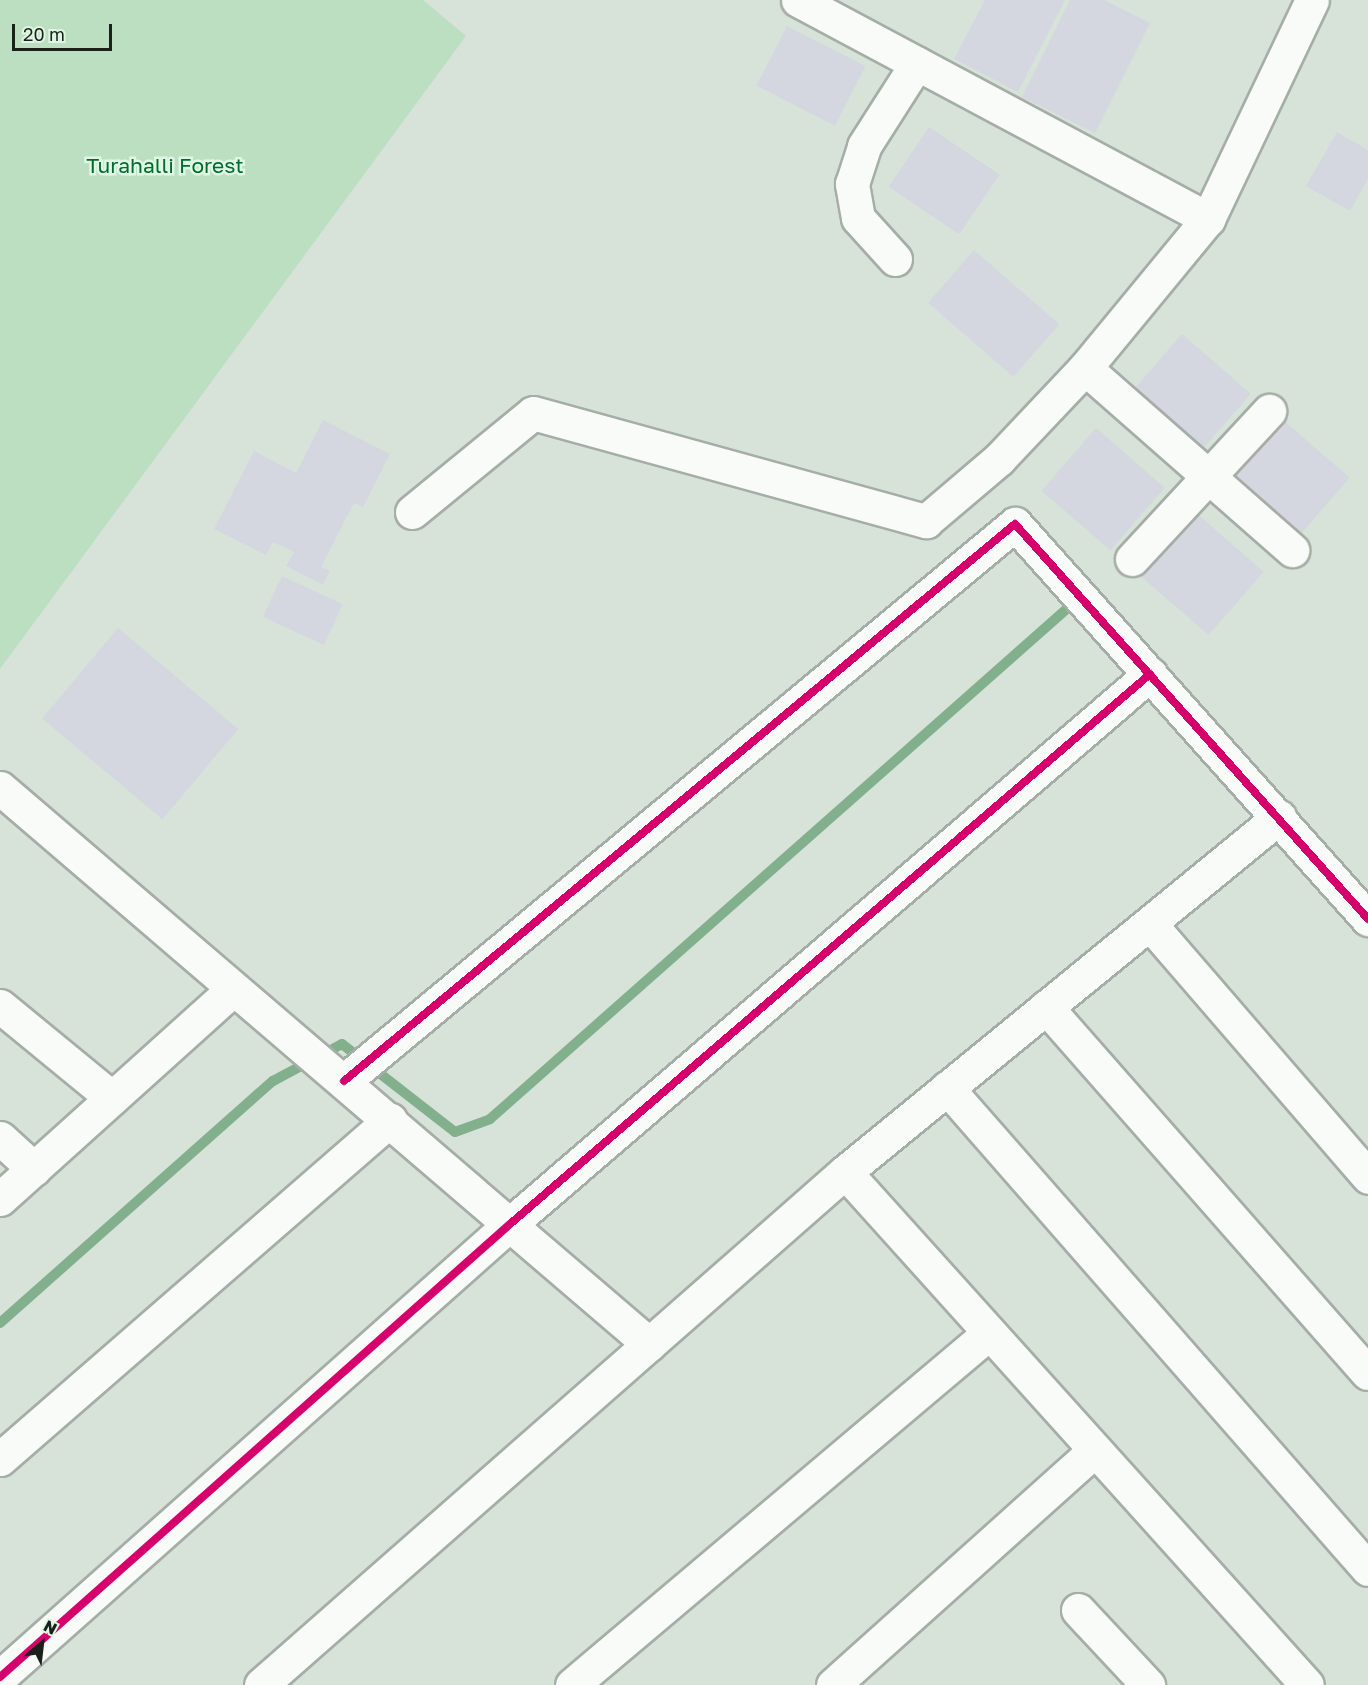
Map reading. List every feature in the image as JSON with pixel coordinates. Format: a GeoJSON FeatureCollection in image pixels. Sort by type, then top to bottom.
{"type":"FeatureCollection","features":[{"type":"Feature","properties":{"kind":"street"},"geometry":{"type":"LineString","coordinates":[[798,0],[1208,219]]}},
{"type":"Feature","properties":{"kind":"street"},"geometry":{"type":"LineString","coordinates":[[412,512],[533,413],[926,521],[999,459],[1085,368],[1208,219],[1312,0]]}},
{"type":"Feature","properties":{"kind":"street"},"geometry":{"type":"LineString","coordinates":[[895,259],[858,218],[852,184],[864,146],[917,63]]}},
{"type":"Feature","properties":{"kind":"street"},"geometry":{"type":"LineString","coordinates":[[1085,368],[1292,550]]}},
{"type":"Feature","properties":{"kind":"street"},"geometry":{"type":"LineString","coordinates":[[1132,560],[1269,411]]}},
{"type":"Feature","properties":{"kind":"street"},"geometry":{"type":"LineString","coordinates":[[344,1081],[1015,524],[1368,919]]}},
{"type":"Feature","properties":{"kind":"street"},"geometry":{"type":"LineString","coordinates":[[0,1677],[510,1224],[1150,674]]}},
{"type":"Feature","properties":{"kind":"street"},"geometry":{"type":"LineString","coordinates":[[0,788],[232,990],[390,1120],[649,1344]]}},
{"type":"Feature","properties":{"kind":"street"},"geometry":{"type":"LineString","coordinates":[[261,1685],[844,1172],[1279,817]]}},
{"type":"Feature","properties":{"kind":"street"},"geometry":{"type":"LineString","coordinates":[[1150,924],[1368,1177]]}},
{"type":"Feature","properties":{"kind":"street"},"geometry":{"type":"LineString","coordinates":[[0,1199],[232,990]]}},
{"type":"Feature","properties":{"kind":"street"},"geometry":{"type":"LineString","coordinates":[[0,1006],[112,1098]]}},
{"type":"Feature","properties":{"kind":"street"},"geometry":{"type":"LineString","coordinates":[[1046,1007],[1368,1373]]}},
{"type":"Feature","properties":{"kind":"street"},"geometry":{"type":"LineString","coordinates":[[947,1088],[1368,1569]]}},
{"type":"Feature","properties":{"kind":"street"},"geometry":{"type":"LineString","coordinates":[[0,1459],[390,1120]]}},
{"type":"Feature","properties":{"kind":"street"},"geometry":{"type":"LineString","coordinates":[[0,1138],[34,1168]]}},
{"type":"Feature","properties":{"kind":"street"},"geometry":{"type":"LineString","coordinates":[[844,1172],[1307,1685]]}},
{"type":"Feature","properties":{"kind":"street"},"geometry":{"type":"LineString","coordinates":[[572,1685],[989,1332]]}},
{"type":"Feature","properties":{"kind":"street"},"geometry":{"type":"LineString","coordinates":[[833,1685],[1095,1450]]}},
{"type":"Feature","properties":{"kind":"street"},"geometry":{"type":"LineString","coordinates":[[1078,1610],[1148,1685]]}},
{"type":"Feature","properties":{"kind":"green space","name":"Turahalli Forest"},"geometry":{"type":"Polygon","coordinates":[[[0,0],[423,0],[466,36],[0,669],[0,0]]]}},
{"type":"Feature","properties":{"kind":"building"},"geometry":{"type":"Polygon","coordinates":[[[985,0],[1065,0],[1018,92],[954,59],[985,0]]]}},
{"type":"Feature","properties":{"kind":"building"},"geometry":{"type":"Polygon","coordinates":[[[1070,0],[1104,0],[1150,23],[1095,133],[1022,97],[1070,0]]]}},
{"type":"Feature","properties":{"kind":"building"},"geometry":{"type":"Polygon","coordinates":[[[787,26],[865,66],[835,126],[757,86],[787,26]]]}},
{"type":"Feature","properties":{"kind":"building"},"geometry":{"type":"Polygon","coordinates":[[[929,127],[999,175],[959,234],[889,187],[929,127]]]}},
{"type":"Feature","properties":{"kind":"building"},"geometry":{"type":"Polygon","coordinates":[[[1337,132],[1368,150],[1368,179],[1350,211],[1306,186],[1337,132]]]}},
{"type":"Feature","properties":{"kind":"building"},"geometry":{"type":"Polygon","coordinates":[[[974,250],[1059,324],[1013,377],[928,303],[974,250]]]}},
{"type":"Feature","properties":{"kind":"building"},"geometry":{"type":"Polygon","coordinates":[[[1182,334],[1251,394],[1196,456],[1128,397],[1182,334]]]}},
{"type":"Feature","properties":{"kind":"building"},"geometry":{"type":"Polygon","coordinates":[[[1281,418],[1350,478],[1295,541],[1226,481],[1281,418]]]}},
{"type":"Feature","properties":{"kind":"building"},"geometry":{"type":"Polygon","coordinates":[[[323,420],[390,454],[363,507],[354,503],[321,567],[330,571],[323,585],[286,566],[294,552],[273,542],[266,555],[214,529],[254,451],[296,473],[323,420]]]}},
{"type":"Feature","properties":{"kind":"building"},"geometry":{"type":"Polygon","coordinates":[[[1096,428],[1165,488],[1110,550],[1042,491],[1096,428]]]}},
{"type":"Feature","properties":{"kind":"building"},"geometry":{"type":"Polygon","coordinates":[[[1195,512],[1264,572],[1209,635],[1140,575],[1195,512]]]}},
{"type":"Feature","properties":{"kind":"building"},"geometry":{"type":"Polygon","coordinates":[[[282,576],[343,604],[324,645],[263,617],[282,576]]]}},
{"type":"Feature","properties":{"kind":"building"},"geometry":{"type":"Polygon","coordinates":[[[118,628],[238,729],[162,819],[42,718],[118,628]]]}},
{"type":"Feature","properties":{"kind":"waterway"},"geometry":{"type":"LineString","coordinates":[[0,1323],[273,1081],[342,1044],[455,1132],[490,1119],[1079,598]]}},
{"type":"Feature","properties":{"kind":"cycle path"},"geometry":{"type":"LineString","coordinates":[[344,1081],[1015,524],[1368,919]]}},
{"type":"Feature","properties":{"kind":"cycle path"},"geometry":{"type":"LineString","coordinates":[[0,1677],[510,1224],[1150,674]]}}]}
